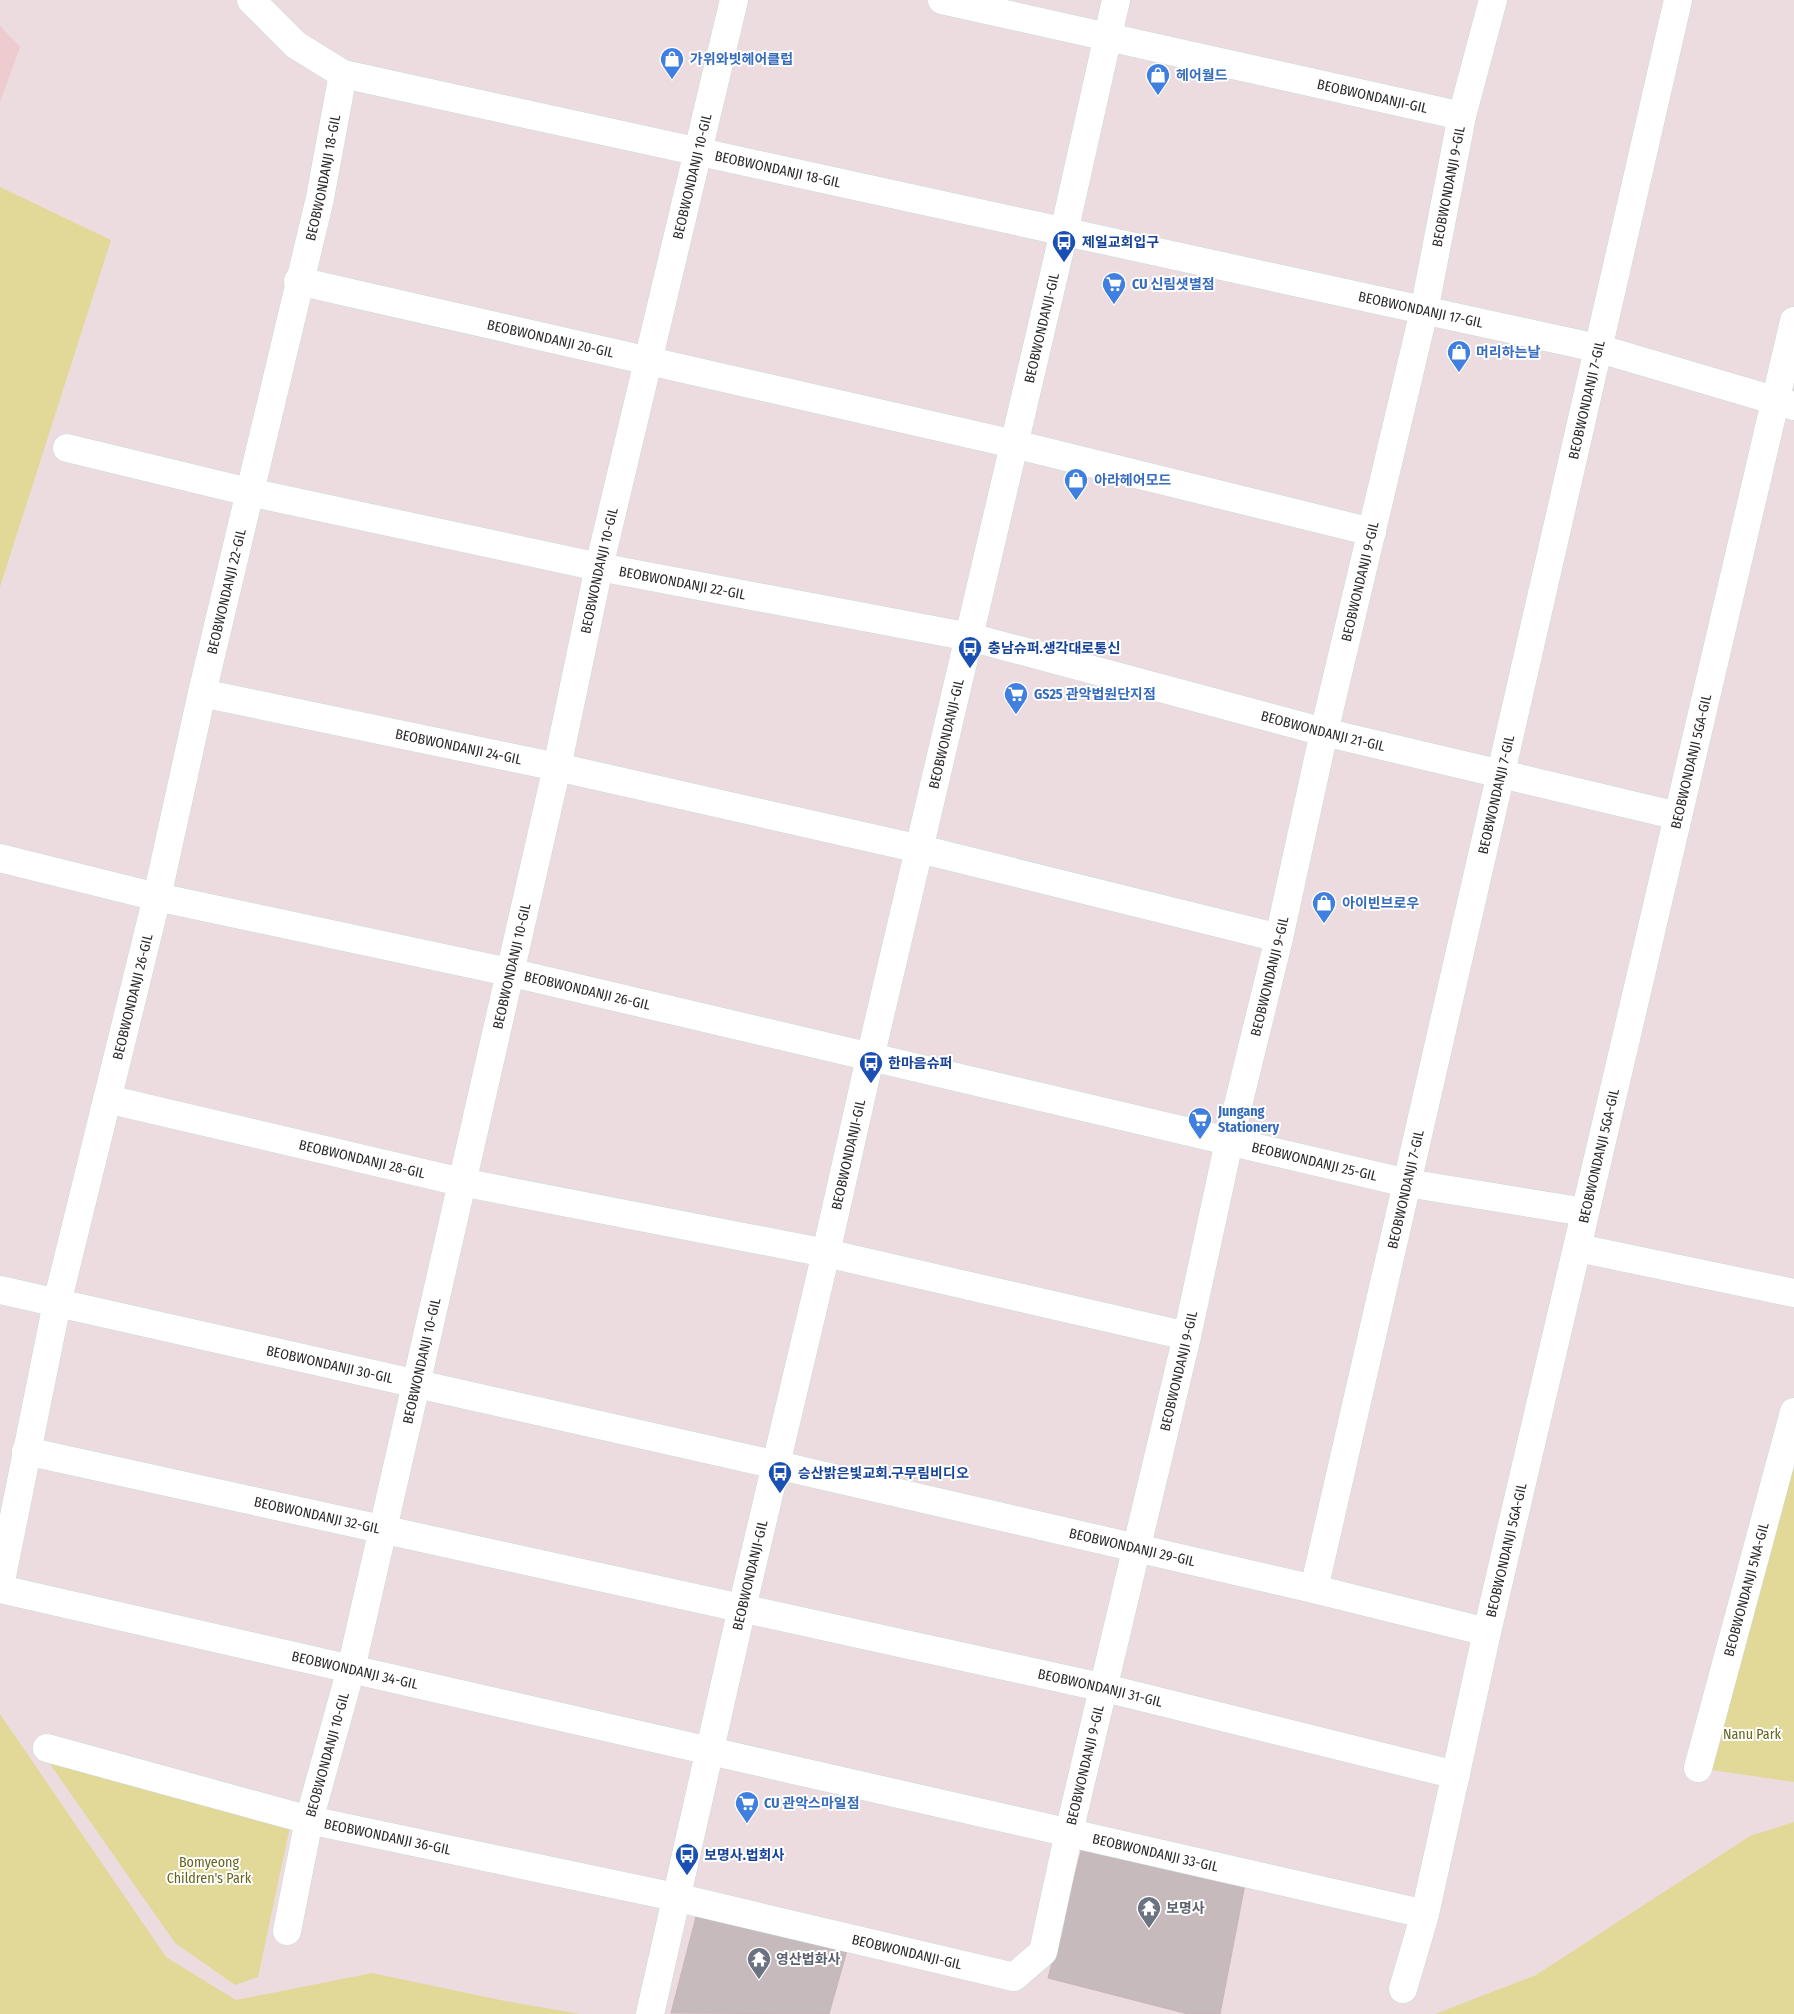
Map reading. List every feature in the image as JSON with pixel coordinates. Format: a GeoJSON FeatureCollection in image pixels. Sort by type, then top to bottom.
{"type":"FeatureCollection","features":[{"type":"Feature","properties":{"kind":"street","name":"BEOBWONDANJI 18-GIL"},"geometry":{"type":"LineString","coordinates":[[251,0],[296,45],[343,74],[1064,232]]}},
{"type":"Feature","properties":{"kind":"street","name":"BEOBWONDANJI 10-GIL"},"geometry":{"type":"LineString","coordinates":[[287,1931],[309,1820],[351,1669],[508,972],[557,767],[599,567],[650,360],[734,0]]}},
{"type":"Feature","properties":{"kind":"street"},"geometry":{"type":"LineString","coordinates":[[942,0],[1107,37]]}},
{"type":"Feature","properties":{"kind":"street","name":"BEOBWONDANJI-GIL"},"geometry":{"type":"LineString","coordinates":[[650,2014],[675,1897],[742,1608],[778,1465],[870,1058],[970,637],[1116,0]]}},
{"type":"Feature","properties":{"kind":"street","name":"BEOBWONDANJI 9-GIL"},"geometry":{"type":"LineString","coordinates":[[1043,1952],[1069,1832],[1105,1688],[1136,1548],[1187,1336],[1229,1142],[1279,938],[1324,732],[1424,311],[1462,116],[1493,0]]}},
{"type":"Feature","properties":{"kind":"street","name":"BEOBWONDANJI 7-GIL"},"geometry":{"type":"LineString","coordinates":[[1314,1589],[1678,0]]}},
{"type":"Feature","properties":{"kind":"street","name":"BEOBWONDANJI-GIL"},"geometry":{"type":"LineString","coordinates":[[1107,37],[1462,116]]}},
{"type":"Feature","properties":{"kind":"street","name":"BEOBWONDANJI 18-GIL"},"geometry":{"type":"LineString","coordinates":[[298,281],[320,198],[343,74]]}},
{"type":"Feature","properties":{"kind":"street","name":"BEOBWONDANJI 17-GIL"},"geometry":{"type":"LineString","coordinates":[[1064,232],[1597,348],[1784,404]]}},
{"type":"Feature","properties":{"kind":"street"},"geometry":{"type":"LineString","coordinates":[[249,492],[298,281]]}},
{"type":"Feature","properties":{"kind":"street","name":"BEOBWONDANJI 20-GIL"},"geometry":{"type":"LineString","coordinates":[[298,281],[1014,444]]}},
{"type":"Feature","properties":{"kind":"street","name":"BEOBWONDANJI 5GA-GIL"},"geometry":{"type":"LineString","coordinates":[[1403,1989],[1425,1914],[1487,1632],[1678,816],[1784,404],[1794,321]]}},
{"type":"Feature","properties":{"kind":"street"},"geometry":{"type":"LineString","coordinates":[[1014,444],[1372,532]]}},
{"type":"Feature","properties":{"kind":"street","name":"BEOBWONDANJI 22-GIL"},"geometry":{"type":"LineString","coordinates":[[67,448],[249,492],[599,567],[970,637]]}},
{"type":"Feature","properties":{"kind":"street","name":"BEOBWONDANJI 22-GIL"},"geometry":{"type":"LineString","coordinates":[[202,693],[249,492]]}},
{"type":"Feature","properties":{"kind":"street","name":"BEOBWONDANJI 21-GIL"},"geometry":{"type":"LineString","coordinates":[[970,637],[1324,732],[1678,816]]}},
{"type":"Feature","properties":{"kind":"street"},"geometry":{"type":"LineString","coordinates":[[157,897],[202,693]]}},
{"type":"Feature","properties":{"kind":"street","name":"BEOBWONDANJI 24-GIL"},"geometry":{"type":"LineString","coordinates":[[202,693],[557,767],[920,850]]}},
{"type":"Feature","properties":{"kind":"street"},"geometry":{"type":"LineString","coordinates":[[920,850],[1279,938]]}},
{"type":"Feature","properties":{"kind":"street","name":"BEOBWONDANJI 26-GIL"},"geometry":{"type":"LineString","coordinates":[[0,858],[157,897],[508,972],[870,1058]]}},
{"type":"Feature","properties":{"kind":"street","name":"BEOBWONDANJI 26-GIL"},"geometry":{"type":"LineString","coordinates":[[106,1098],[157,897]]}},
{"type":"Feature","properties":{"kind":"street","name":"BEOBWONDANJI 25-GIL"},"geometry":{"type":"LineString","coordinates":[[870,1058],[1407,1183],[1585,1212]]}},
{"type":"Feature","properties":{"kind":"street"},"geometry":{"type":"LineString","coordinates":[[0,1587],[57,1303],[106,1098]]}},
{"type":"Feature","properties":{"kind":"street","name":"BEOBWONDANJI 28-GIL"},"geometry":{"type":"LineString","coordinates":[[106,1098],[461,1182],[826,1254]]}},
{"type":"Feature","properties":{"kind":"street"},"geometry":{"type":"LineString","coordinates":[[1578,1248],[1794,1294]]}},
{"type":"Feature","properties":{"kind":"street"},"geometry":{"type":"LineString","coordinates":[[826,1254],[1187,1336]]}},
{"type":"Feature","properties":{"kind":"street","name":"BEOBWONDANJI 30-GIL"},"geometry":{"type":"LineString","coordinates":[[0,1290],[778,1465]]}},
{"type":"Feature","properties":{"kind":"street","name":"BEOBWONDANJI 5NA-GIL"},"geometry":{"type":"LineString","coordinates":[[1698,1768],[1794,1412]]}},
{"type":"Feature","properties":{"kind":"street","name":"BEOBWONDANJI 32-GIL"},"geometry":{"type":"LineString","coordinates":[[26,1451],[742,1608]]}},
{"type":"Feature","properties":{"kind":"street","name":"BEOBWONDANJI 29-GIL"},"geometry":{"type":"LineString","coordinates":[[778,1465],[1314,1589],[1487,1632]]}},
{"type":"Feature","properties":{"kind":"street","name":"BEOBWONDANJI 34-GIL"},"geometry":{"type":"LineString","coordinates":[[0,1587],[710,1750]]}},
{"type":"Feature","properties":{"kind":"street","name":"BEOBWONDANJI 31-GIL"},"geometry":{"type":"LineString","coordinates":[[742,1608],[1105,1688],[1456,1775]]}},
{"type":"Feature","properties":{"kind":"street","name":"BEOBWONDANJI 36-GIL"},"geometry":{"type":"LineString","coordinates":[[47,1748],[309,1820],[675,1897]]}},
{"type":"Feature","properties":{"kind":"street","name":"BEOBWONDANJI 33-GIL"},"geometry":{"type":"LineString","coordinates":[[710,1750],[1425,1914]]}},
{"type":"Feature","properties":{"kind":"street","name":"BEOBWONDANJI-GIL"},"geometry":{"type":"LineString","coordinates":[[675,1897],[1014,1977],[1043,1952]]}},
{"type":"Feature","properties":{"kind":"shaded area"},"geometry":{"type":"Polygon","coordinates":[[[0,26],[20,47],[0,102],[0,26]]]}},
{"type":"Feature","properties":{"kind":"green space"},"geometry":{"type":"Polygon","coordinates":[[[0,187],[111,240],[0,587],[0,187]]]}},
{"type":"Feature","properties":{"kind":"green space","name":"Nanu Park"},"geometry":{"type":"Polygon","coordinates":[[[1794,1444],[1794,1782],[1698,1768],[1794,1444]]]}},
{"type":"Feature","properties":{"kind":"green space"},"geometry":{"type":"Polygon","coordinates":[[[0,1714],[166,1957],[236,2000],[372,1973],[500,2000],[580,2014],[0,2014],[0,1714]]]}},
{"type":"Feature","properties":{"kind":"green space","name":"Bomyeong Children's Park"},"geometry":{"type":"Polygon","coordinates":[[[43,1754],[291,1822],[258,1977],[235,1985],[175,1943],[43,1754]]]}},
{"type":"Feature","properties":{"kind":"green space"},"geometry":{"type":"Polygon","coordinates":[[[1794,1822],[1794,2014],[1435,2014],[1536,1975],[1750,1836],[1794,1822]]]}},
{"type":"Feature","properties":{"kind":"building","name":"보명사"},"geometry":{"type":"Polygon","coordinates":[[[1084,1840],[1246,1879],[1220,2014],[1188,2014],[1048,1978],[1084,1840]]]}},
{"type":"Feature","properties":{"kind":"building","name":"영산법화사"},"geometry":{"type":"Polygon","coordinates":[[[698,1909],[848,1947],[829,2014],[671,2013],[698,1909]]]}},
{"type":"Feature","properties":{"kind":"place","name":"가위와빗헤어클럽"},"geometry":{"type":"Point","coordinates":[672,80]}},
{"type":"Feature","properties":{"kind":"place","name":"헤어월드"},"geometry":{"type":"Point","coordinates":[1158,96]}},
{"type":"Feature","properties":{"kind":"place","name":"제일교회입구"},"geometry":{"type":"Point","coordinates":[1064,263]}},
{"type":"Feature","properties":{"kind":"place","name":"CU 신림샛별점"},"geometry":{"type":"Point","coordinates":[1114,305]}},
{"type":"Feature","properties":{"kind":"place","name":"머리하는날"},"geometry":{"type":"Point","coordinates":[1459,373]}},
{"type":"Feature","properties":{"kind":"place","name":"아라헤어모드"},"geometry":{"type":"Point","coordinates":[1076,501]}},
{"type":"Feature","properties":{"kind":"place","name":"충남슈퍼.생각대로통신"},"geometry":{"type":"Point","coordinates":[970,669]}},
{"type":"Feature","properties":{"kind":"place","name":"GS25 관악법원단지점"},"geometry":{"type":"Point","coordinates":[1016,715]}},
{"type":"Feature","properties":{"kind":"place","name":"아이빈브로우"},"geometry":{"type":"Point","coordinates":[1324,924]}},
{"type":"Feature","properties":{"kind":"place","name":"한마음슈퍼"},"geometry":{"type":"Point","coordinates":[871,1084]}},
{"type":"Feature","properties":{"kind":"place","name":"Jungang Stationery"},"geometry":{"type":"Point","coordinates":[1200,1140]}},
{"type":"Feature","properties":{"kind":"place","name":"승산밝은빛교회.구무림비디오"},"geometry":{"type":"Point","coordinates":[780,1494]}},
{"type":"Feature","properties":{"kind":"place","name":"CU 관악스마일점"},"geometry":{"type":"Point","coordinates":[747,1824]}},
{"type":"Feature","properties":{"kind":"place","name":"보명사.법회사"},"geometry":{"type":"Point","coordinates":[687,1876]}},
{"type":"Feature","properties":{"kind":"place","name":"보명사"},"geometry":{"type":"Point","coordinates":[1149,1929]}},
{"type":"Feature","properties":{"kind":"place","name":"영산법화사"},"geometry":{"type":"Point","coordinates":[759,1980]}}]}
